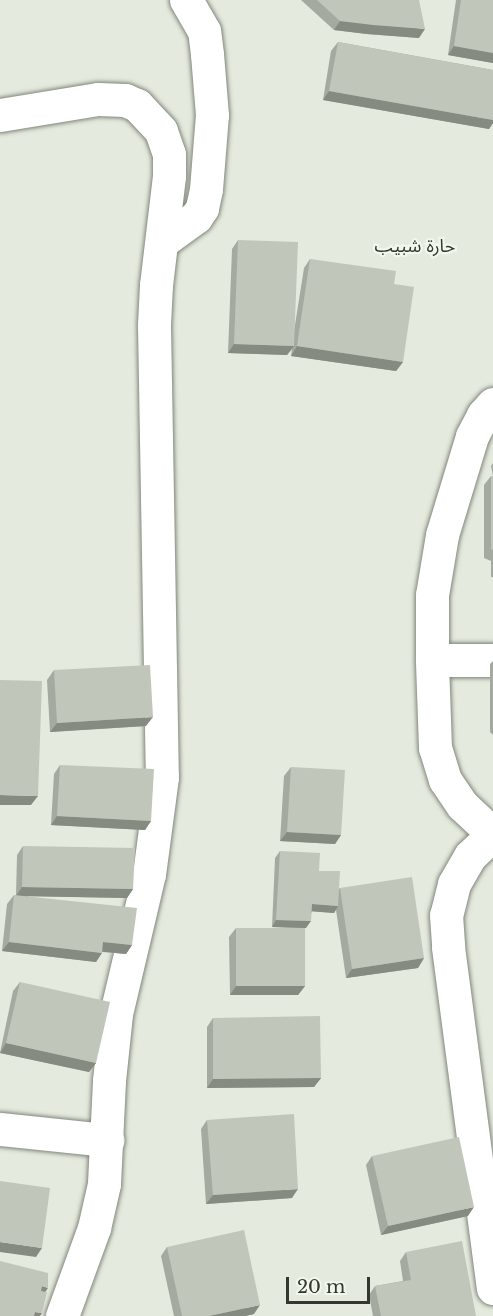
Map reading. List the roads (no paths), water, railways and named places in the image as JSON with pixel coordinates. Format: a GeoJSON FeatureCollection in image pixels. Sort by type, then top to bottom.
{"type":"FeatureCollection","features":[{"type":"Feature","properties":{"kind":"street"},"geometry":{"type":"LineString","coordinates":[[163,241],[196,217],[202,208],[206,189],[212,115],[207,54],[204,31],[186,0]]}},
{"type":"Feature","properties":{"kind":"street"},"geometry":{"type":"LineString","coordinates":[[0,115],[98,99],[125,100],[137,105],[161,131],[169,154],[154,326],[162,777],[149,873],[116,1014],[109,1081],[104,1184],[94,1228],[62,1316]]}},
{"type":"Feature","properties":{"kind":"street"},"geometry":{"type":"LineString","coordinates":[[490,412],[462,464],[442,535],[432,595],[432,660],[435,748],[445,780],[462,804],[493,834],[470,856],[454,884],[446,915],[448,947],[489,1234],[493,1288]]}},
{"type":"Feature","properties":{"kind":"street"},"geometry":{"type":"LineString","coordinates":[[432,660],[493,660]]}},
{"type":"Feature","properties":{"kind":"street"},"geometry":{"type":"LineString","coordinates":[[0,1129],[107,1140]]}},
{"type":"Feature","properties":{"kind":"district","name":"حارة شبيب"},"geometry":{"type":"Point","coordinates":[415,246]}}]}
